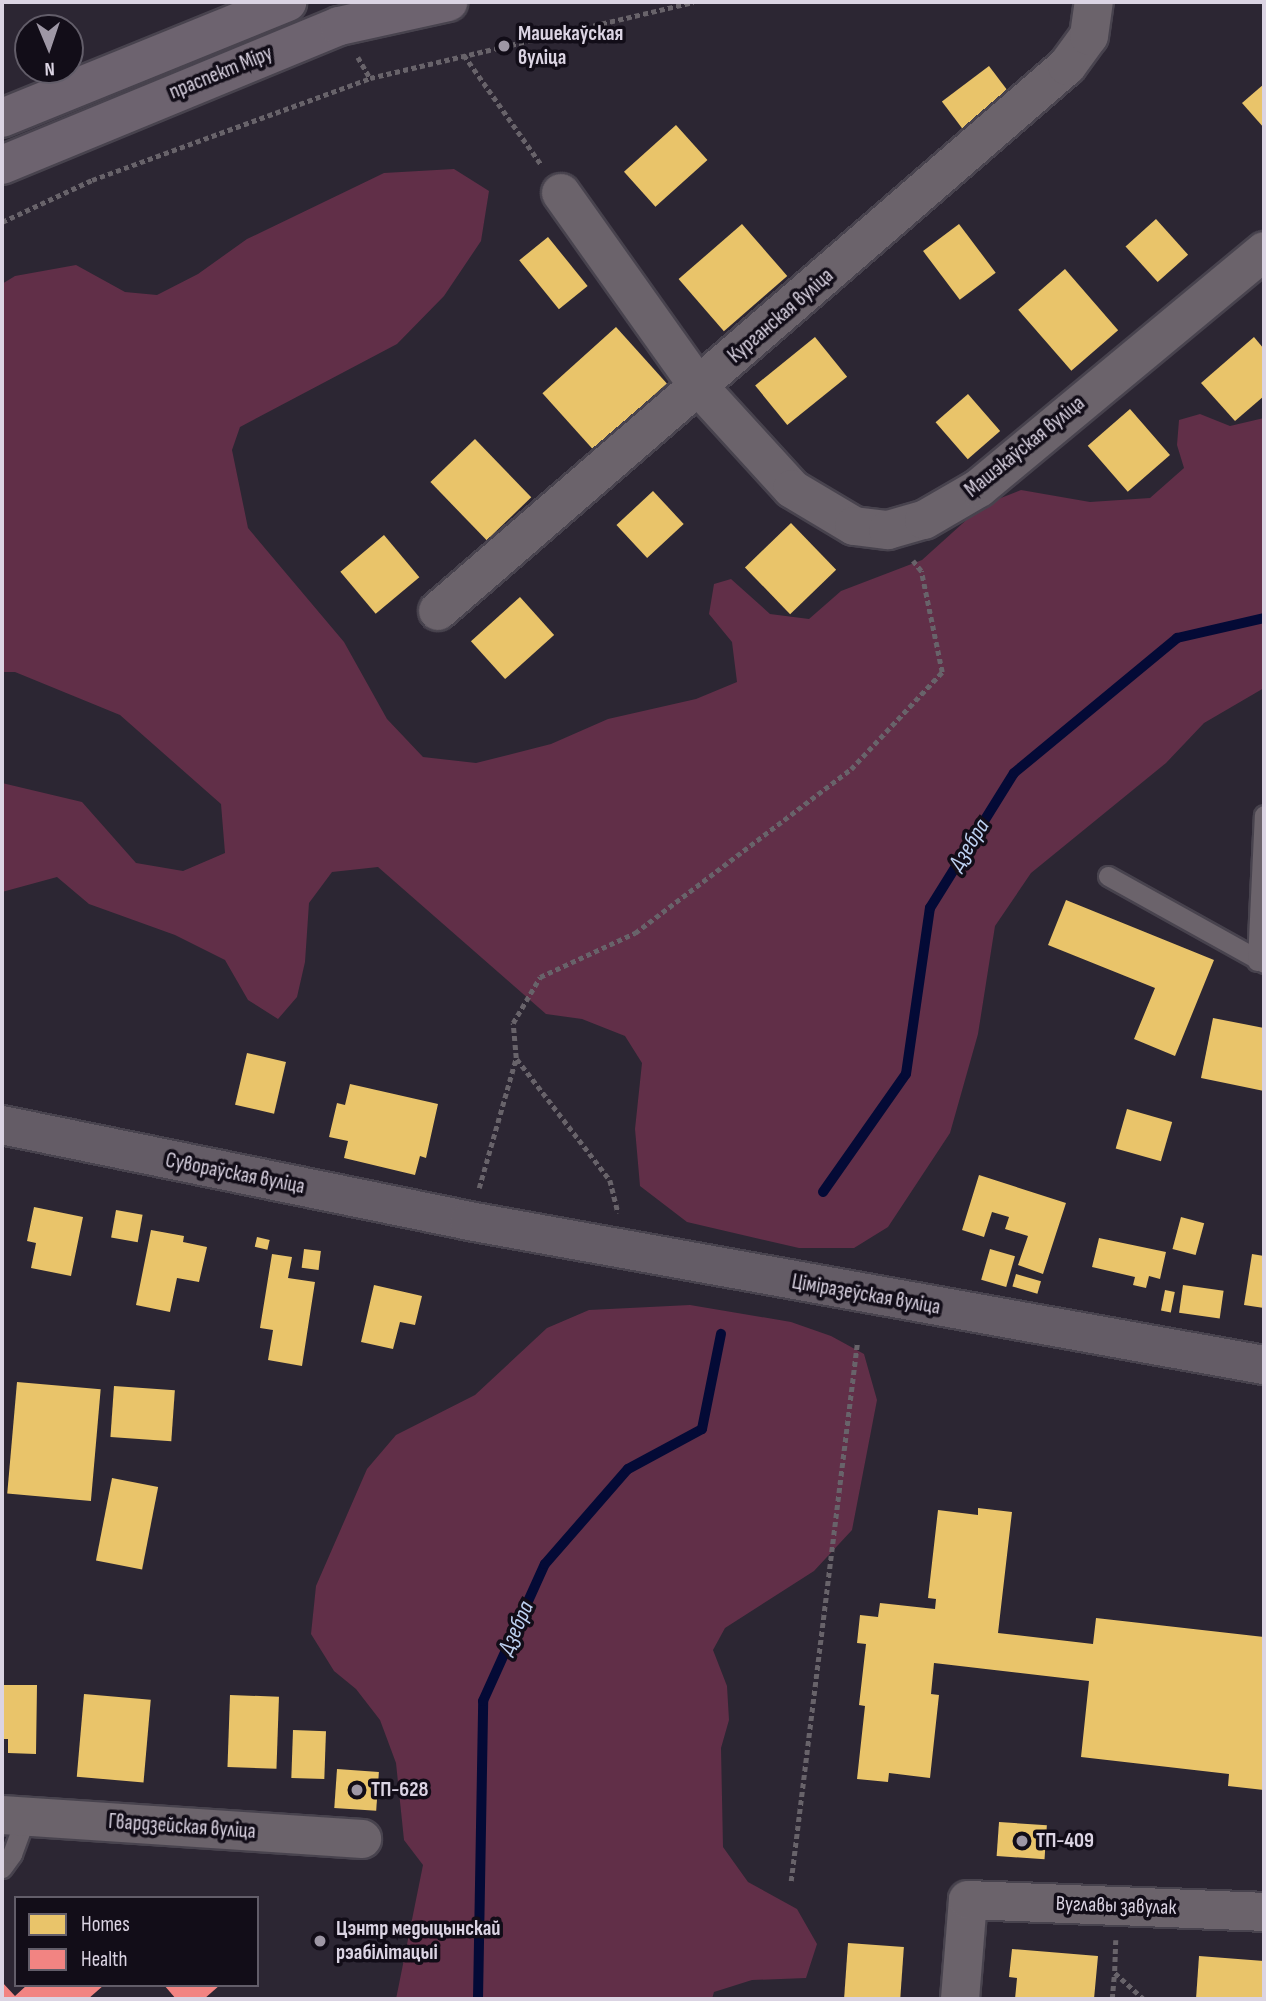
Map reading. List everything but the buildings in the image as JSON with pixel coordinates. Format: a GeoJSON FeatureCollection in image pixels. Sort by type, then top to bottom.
{"type":"FeatureCollection","features":[{"type":"Feature","properties":{"kind":"main road","name":"праспект Міру"},"geometry":{"type":"LineString","coordinates":[[2,118],[287,2]]}},
{"type":"Feature","properties":{"kind":"main road","name":"праспект Міру"},"geometry":{"type":"LineString","coordinates":[[2,165],[339,26],[448,2]]}},
{"type":"Feature","properties":{"kind":"main road","name":"Сувораўская вуліца"},"geometry":{"type":"LineString","coordinates":[[2,1125],[469,1221]]}},
{"type":"Feature","properties":{"kind":"main road","name":"Ціміразеўская вуліца"},"geometry":{"type":"LineString","coordinates":[[469,1221],[1264,1365]]}},
{"type":"Feature","properties":{"kind":"street","name":"Курганская вуліца"},"geometry":{"type":"LineString","coordinates":[[438,611],[1067,66],[1089,36],[1094,2]]}},
{"type":"Feature","properties":{"kind":"street","name":"Машэкаўская вуліца"},"geometry":{"type":"LineString","coordinates":[[561,193],[699,387],[792,489],[854,526],[888,530],[924,520],[979,488],[1264,251]]}},
{"type":"Feature","properties":{"kind":"street","name":"Гвардзейская вуліца"},"geometry":{"type":"LineString","coordinates":[[14,1816],[362,1839]]}},
{"type":"Feature","properties":{"kind":"street","name":"Вуглавы завулак"},"geometry":{"type":"LineString","coordinates":[[960,1999],[968,1900],[1264,1912]]}},
{"type":"Feature","properties":{"kind":"lane"},"geometry":{"type":"LineString","coordinates":[[1108,876],[1261,962],[1264,815]]}},
{"type":"Feature","properties":{"kind":"lane"},"geometry":{"type":"LineString","coordinates":[[2,1868],[12,1854],[14,1816]]}},
{"type":"Feature","properties":{"kind":"path"},"geometry":{"type":"LineString","coordinates":[[2,222],[92,180],[370,78],[693,2]]}},
{"type":"Feature","properties":{"kind":"path"},"geometry":{"type":"LineString","coordinates":[[464,55],[561,193]]}},
{"type":"Feature","properties":{"kind":"path"},"geometry":{"type":"LineString","coordinates":[[469,1221],[516,1058],[513,1023],[540,978],[635,933],[851,769],[942,672],[921,571],[888,530]]}},
{"type":"Feature","properties":{"kind":"path"},"geometry":{"type":"LineString","coordinates":[[516,1058],[611,1180],[627,1251]]}},
{"type":"Feature","properties":{"kind":"path"},"geometry":{"type":"LineString","coordinates":[[791,1881],[857,1344]]}},
{"type":"Feature","properties":{"kind":"path"},"geometry":{"type":"LineString","coordinates":[[1112,1999],[1118,1906]]}},
{"type":"Feature","properties":{"kind":"path"},"geometry":{"type":"LineString","coordinates":[[1115,1973],[1144,1999]]}},
{"type":"Feature","properties":{"kind":"shaded area"},"geometry":{"type":"Polygon","coordinates":[[[454,169],[489,191],[481,241],[444,296],[397,344],[240,427],[232,450],[248,528],[344,642],[387,719],[423,757],[476,763],[551,744],[608,719],[696,699],[737,682],[732,642],[709,614],[714,584],[731,579],[770,614],[809,619],[841,591],[922,560],[983,505],[1021,490],[1090,502],[1150,498],[1184,468],[1177,445],[1179,420],[1200,414],[1230,426],[1264,418],[1264,688],[1204,723],[1166,763],[1031,873],[995,926],[978,1034],[950,1133],[888,1227],[854,1248],[799,1248],[687,1222],[640,1186],[635,1129],[642,1063],[625,1036],[582,1019],[546,1014],[378,867],[332,872],[309,903],[305,962],[297,997],[278,1019],[248,1000],[225,960],[175,935],[89,904],[57,877],[2,892],[2,783],[82,802],[136,863],[183,871],[225,853],[221,804],[120,715],[15,672],[2,672],[2,284],[15,276],[76,265],[125,292],[157,295],[198,274],[247,239],[384,173],[454,169]]]}},
{"type":"Feature","properties":{"kind":"shaded area"},"geometry":{"type":"Polygon","coordinates":[[[690,1305],[791,1322],[831,1336],[864,1354],[877,1400],[852,1530],[814,1571],[725,1628],[713,1650],[727,1686],[729,1720],[721,1748],[723,1847],[748,1882],[797,1909],[817,1944],[806,1978],[752,1980],[714,1992],[712,1999],[396,1999],[423,1865],[404,1840],[396,1763],[380,1720],[356,1689],[334,1671],[311,1634],[316,1586],[367,1469],[396,1435],[475,1395],[547,1328],[589,1310],[690,1305]]]}},
{"type":"Feature","properties":{"kind":"waterway","name":"Дзебра"},"geometry":{"type":"LineString","coordinates":[[823,1192],[906,1074],[930,908],[1014,773],[1177,638],[1264,618]]}},
{"type":"Feature","properties":{"kind":"waterway","name":"Дзебра"},"geometry":{"type":"LineString","coordinates":[[478,1999],[483,1701],[545,1564],[628,1469],[702,1429],[721,1334]]}},
{"type":"Feature","properties":{"kind":"place","name":"Машекаўская вуліца"},"geometry":{"type":"Point","coordinates":[504,46]}},
{"type":"Feature","properties":{"kind":"place","name":"ТП-628"},"geometry":{"type":"Point","coordinates":[357,1790]}},
{"type":"Feature","properties":{"kind":"place","name":"ТП-409"},"geometry":{"type":"Point","coordinates":[1022,1841]}},
{"type":"Feature","properties":{"kind":"place","name":"Цэнтр медыцынскай рэабілітацыі"},"geometry":{"type":"Point","coordinates":[320,1941]}}]}
